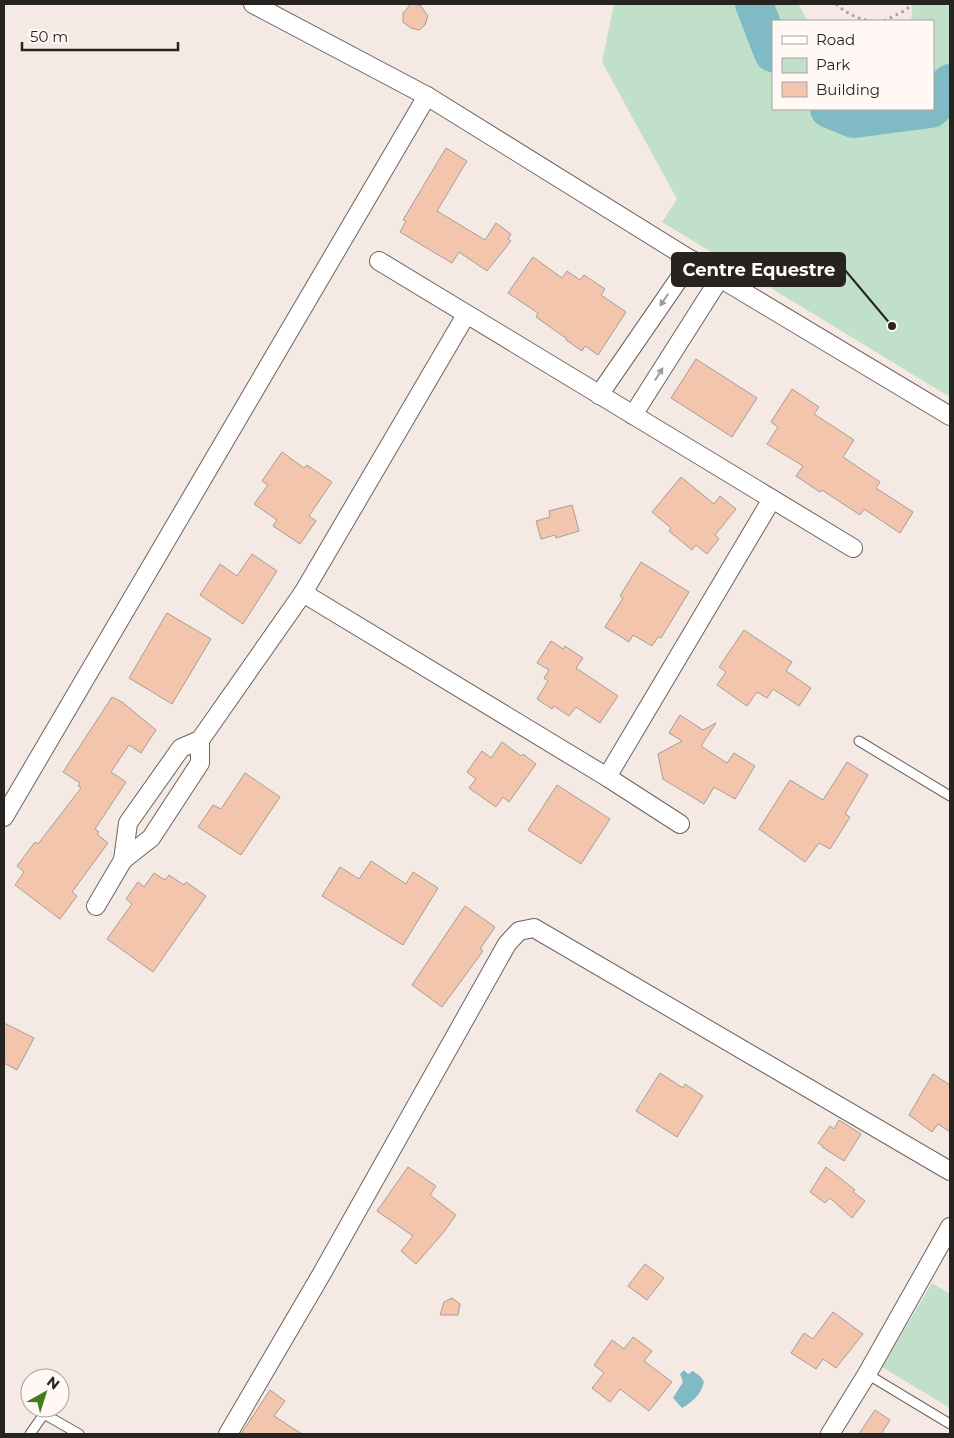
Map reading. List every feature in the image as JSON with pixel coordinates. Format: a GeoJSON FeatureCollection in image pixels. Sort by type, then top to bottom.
{"type":"FeatureCollection","features":[{"type":"Feature","properties":{"kind":"street"},"geometry":{"type":"LineString","coordinates":[[253,4],[427,96],[720,278],[950,416]]}},
{"type":"Feature","properties":{"kind":"street"},"geometry":{"type":"LineString","coordinates":[[4,817],[427,96]]}},
{"type":"Feature","properties":{"kind":"street"},"geometry":{"type":"LineString","coordinates":[[599,395],[692,260]]}},
{"type":"Feature","properties":{"kind":"street"},"geometry":{"type":"LineString","coordinates":[[379,261],[853,548]]}},
{"type":"Feature","properties":{"kind":"street"},"geometry":{"type":"LineString","coordinates":[[633,415],[720,278]]}},
{"type":"Feature","properties":{"kind":"street"},"geometry":{"type":"LineString","coordinates":[[123,860],[128,823],[181,748],[200,740],[302,593],[466,314]]}},
{"type":"Feature","properties":{"kind":"street"},"geometry":{"type":"LineString","coordinates":[[607,777],[772,499]]}},
{"type":"Feature","properties":{"kind":"street"},"geometry":{"type":"LineString","coordinates":[[302,593],[607,777],[680,824]]}},
{"type":"Feature","properties":{"kind":"street"},"geometry":{"type":"LineString","coordinates":[[96,906],[123,860],[151,838],[200,763],[200,740]]}},
{"type":"Feature","properties":{"kind":"street"},"geometry":{"type":"LineString","coordinates":[[228,1434],[326,1266],[507,944],[519,931],[534,928],[950,1171]]}},
{"type":"Feature","properties":{"kind":"street"},"geometry":{"type":"LineString","coordinates":[[830,1434],[867,1374],[950,1227]]}},
{"type":"Feature","properties":{"kind":"lane"},"geometry":{"type":"LineString","coordinates":[[859,741],[950,796]]}},
{"type":"Feature","properties":{"kind":"lane"},"geometry":{"type":"LineString","coordinates":[[867,1374],[950,1424]]}},
{"type":"Feature","properties":{"kind":"lane"},"geometry":{"type":"LineString","coordinates":[[30,1434],[44,1414],[79,1434]]}},
{"type":"Feature","properties":{"kind":"path"},"geometry":{"type":"LineString","coordinates":[[836,4],[844,11],[865,20]]}},
{"type":"Feature","properties":{"kind":"path"},"geometry":{"type":"LineString","coordinates":[[886,20],[906,10],[912,4]]}},
{"type":"Feature","properties":{"kind":"green space"},"geometry":{"type":"Polygon","coordinates":[[[614,4],[798,4],[807,20],[772,20],[772,110],[934,110],[934,20],[911,20],[913,4],[950,4],[950,397],[662,222],[677,199],[602,62],[614,4]]]}},
{"type":"Feature","properties":{"kind":"green space"},"geometry":{"type":"Polygon","coordinates":[[[932,1283],[950,1294],[950,1408],[882,1367],[932,1283]]]}},
{"type":"Feature","properties":{"kind":"water"},"geometry":{"type":"Polygon","coordinates":[[[684,1370],[688,1374],[693,1371],[704,1382],[696,1397],[682,1408],[673,1398],[683,1382],[680,1374],[684,1370]]]}},
{"type":"Feature","properties":{"kind":"building"},"geometry":{"type":"Polygon","coordinates":[[[411,4],[420,5],[428,16],[425,25],[419,30],[411,28],[403,22],[403,13],[411,4]]]}},
{"type":"Feature","properties":{"kind":"building"},"geometry":{"type":"Polygon","coordinates":[[[446,148],[467,161],[437,211],[485,240],[496,223],[511,234],[508,239],[511,241],[487,271],[459,252],[452,263],[400,232],[406,221],[403,220],[446,148]]]}},
{"type":"Feature","properties":{"kind":"building"},"geometry":{"type":"Polygon","coordinates":[[[533,257],[562,278],[567,271],[580,280],[584,275],[605,289],[601,295],[626,312],[598,355],[585,346],[582,351],[566,340],[536,317],[538,313],[508,293],[533,257]]]}},
{"type":"Feature","properties":{"kind":"building"},"geometry":{"type":"Polygon","coordinates":[[[696,359],[757,398],[732,437],[671,398],[696,359]]]}},
{"type":"Feature","properties":{"kind":"building"},"geometry":{"type":"Polygon","coordinates":[[[792,389],[819,407],[814,414],[854,440],[843,457],[880,482],[876,488],[913,512],[900,533],[864,509],[860,515],[822,490],[820,492],[796,476],[803,466],[767,444],[778,427],[771,422],[792,389]]]}},
{"type":"Feature","properties":{"kind":"building"},"geometry":{"type":"Polygon","coordinates":[[[282,452],[304,468],[307,465],[332,482],[309,516],[316,521],[300,544],[273,526],[277,520],[254,504],[268,485],[262,481],[282,452]]]}},
{"type":"Feature","properties":{"kind":"building"},"geometry":{"type":"Polygon","coordinates":[[[681,477],[714,504],[720,496],[736,509],[715,535],[719,539],[707,554],[696,545],[692,550],[669,531],[671,528],[652,512],[681,477]]]}},
{"type":"Feature","properties":{"kind":"building"},"geometry":{"type":"Polygon","coordinates":[[[572,505],[579,531],[556,538],[555,535],[541,539],[536,521],[550,517],[549,511],[572,505]]]}},
{"type":"Feature","properties":{"kind":"building"},"geometry":{"type":"Polygon","coordinates":[[[252,554],[277,571],[243,624],[200,595],[220,564],[237,576],[252,554]]]}},
{"type":"Feature","properties":{"kind":"building"},"geometry":{"type":"Polygon","coordinates":[[[641,562],[689,592],[661,638],[658,637],[652,646],[633,635],[629,642],[605,627],[623,598],[620,596],[641,562]]]}},
{"type":"Feature","properties":{"kind":"building"},"geometry":{"type":"Polygon","coordinates":[[[167,613],[211,639],[172,704],[129,678],[167,613]]]}},
{"type":"Feature","properties":{"kind":"building"},"geometry":{"type":"Polygon","coordinates":[[[744,630],[792,662],[786,671],[811,688],[799,706],[773,689],[767,698],[757,692],[747,706],[717,685],[726,672],[719,667],[744,630]]]}},
{"type":"Feature","properties":{"kind":"building"},"geometry":{"type":"Polygon","coordinates":[[[551,641],[563,649],[565,646],[583,658],[576,668],[618,696],[600,723],[576,707],[569,716],[554,706],[552,709],[537,699],[548,681],[544,678],[549,670],[537,663],[551,641]]]}},
{"type":"Feature","properties":{"kind":"building"},"geometry":{"type":"Polygon","coordinates":[[[112,697],[122,702],[156,730],[141,753],[129,745],[111,772],[126,782],[95,829],[99,832],[97,834],[108,843],[72,892],[77,896],[60,919],[15,885],[24,872],[17,866],[35,842],[38,844],[81,788],[78,786],[80,783],[63,772],[112,697]]]}},
{"type":"Feature","properties":{"kind":"building"},"geometry":{"type":"Polygon","coordinates":[[[680,715],[703,730],[716,723],[701,746],[727,763],[734,753],[755,766],[735,799],[714,787],[704,804],[663,779],[658,754],[682,741],[669,733],[680,715]]]}},
{"type":"Feature","properties":{"kind":"building"},"geometry":{"type":"Polygon","coordinates":[[[502,742],[536,764],[509,802],[503,797],[496,807],[469,788],[476,779],[467,772],[482,751],[491,758],[502,742]]]}},
{"type":"Feature","properties":{"kind":"building"},"geometry":{"type":"Polygon","coordinates":[[[847,762],[868,775],[845,814],[850,817],[830,849],[819,843],[805,862],[759,829],[790,780],[823,800],[847,762]]]}},
{"type":"Feature","properties":{"kind":"building"},"geometry":{"type":"Polygon","coordinates":[[[245,773],[280,797],[241,855],[198,827],[213,805],[221,809],[245,773]]]}},
{"type":"Feature","properties":{"kind":"building"},"geometry":{"type":"Polygon","coordinates":[[[557,785],[610,819],[581,864],[528,830],[557,785]]]}},
{"type":"Feature","properties":{"kind":"building"},"geometry":{"type":"Polygon","coordinates":[[[371,861],[406,884],[413,872],[438,888],[403,945],[322,896],[340,867],[359,879],[371,861]]]}},
{"type":"Feature","properties":{"kind":"building"},"geometry":{"type":"Polygon","coordinates":[[[154,873],[165,880],[169,875],[184,885],[186,882],[206,896],[153,972],[107,939],[132,904],[126,899],[138,882],[144,887],[154,873]]]}},
{"type":"Feature","properties":{"kind":"building"},"geometry":{"type":"Polygon","coordinates":[[[465,906],[495,927],[480,949],[483,951],[442,1007],[412,985],[465,906]]]}},
{"type":"Feature","properties":{"kind":"building"},"geometry":{"type":"Polygon","coordinates":[[[4,1023],[34,1038],[17,1070],[4,1063],[4,1023]]]}},
{"type":"Feature","properties":{"kind":"building"},"geometry":{"type":"Polygon","coordinates":[[[660,1073],[683,1088],[685,1084],[703,1096],[677,1137],[636,1111],[660,1073]]]}},
{"type":"Feature","properties":{"kind":"building"},"geometry":{"type":"Polygon","coordinates":[[[933,1074],[950,1085],[950,1132],[938,1124],[932,1132],[909,1115],[933,1074]]]}},
{"type":"Feature","properties":{"kind":"building"},"geometry":{"type":"Polygon","coordinates":[[[839,1120],[861,1134],[844,1161],[818,1143],[830,1126],[834,1129],[839,1120]]]}},
{"type":"Feature","properties":{"kind":"building"},"geometry":{"type":"Polygon","coordinates":[[[408,1167],[436,1186],[430,1195],[456,1215],[416,1264],[401,1251],[413,1236],[377,1211],[408,1167]]]}},
{"type":"Feature","properties":{"kind":"building"},"geometry":{"type":"Polygon","coordinates":[[[826,1167],[855,1190],[853,1192],[865,1201],[852,1218],[830,1198],[825,1203],[810,1192],[826,1167]]]}},
{"type":"Feature","properties":{"kind":"building"},"geometry":{"type":"Polygon","coordinates":[[[645,1264],[664,1278],[647,1300],[628,1286],[645,1264]]]}},
{"type":"Feature","properties":{"kind":"building"},"geometry":{"type":"Polygon","coordinates":[[[452,1298],[460,1304],[458,1315],[440,1315],[444,1302],[452,1298]]]}},
{"type":"Feature","properties":{"kind":"building"},"geometry":{"type":"Polygon","coordinates":[[[833,1312],[863,1334],[836,1368],[823,1359],[816,1369],[791,1353],[804,1333],[813,1339],[833,1312]]]}},
{"type":"Feature","properties":{"kind":"building"},"geometry":{"type":"Polygon","coordinates":[[[633,1337],[652,1351],[644,1361],[672,1382],[649,1411],[620,1389],[610,1402],[592,1388],[604,1373],[594,1365],[612,1340],[624,1349],[633,1337]]]}},
{"type":"Feature","properties":{"kind":"building"},"geometry":{"type":"Polygon","coordinates":[[[270,1390],[285,1401],[274,1416],[302,1434],[241,1434],[270,1390]]]}},
{"type":"Feature","properties":{"kind":"building"},"geometry":{"type":"Polygon","coordinates":[[[875,1410],[890,1420],[881,1434],[859,1434],[875,1410]]]}},
{"type":"Feature","properties":{"kind":"waterway"},"geometry":{"type":"LineString","coordinates":[[754,4],[772,50]]}},
{"type":"Feature","properties":{"kind":"waterway"},"geometry":{"type":"LineString","coordinates":[[934,106],[950,83]]}},
{"type":"Feature","properties":{"kind":"waterway"},"geometry":{"type":"LineString","coordinates":[[832,110],[854,119],[923,110]]}},
{"type":"Feature","properties":{"kind":"place","name":"Centre Equestre"},"geometry":{"type":"Point","coordinates":[892,326]}}]}
